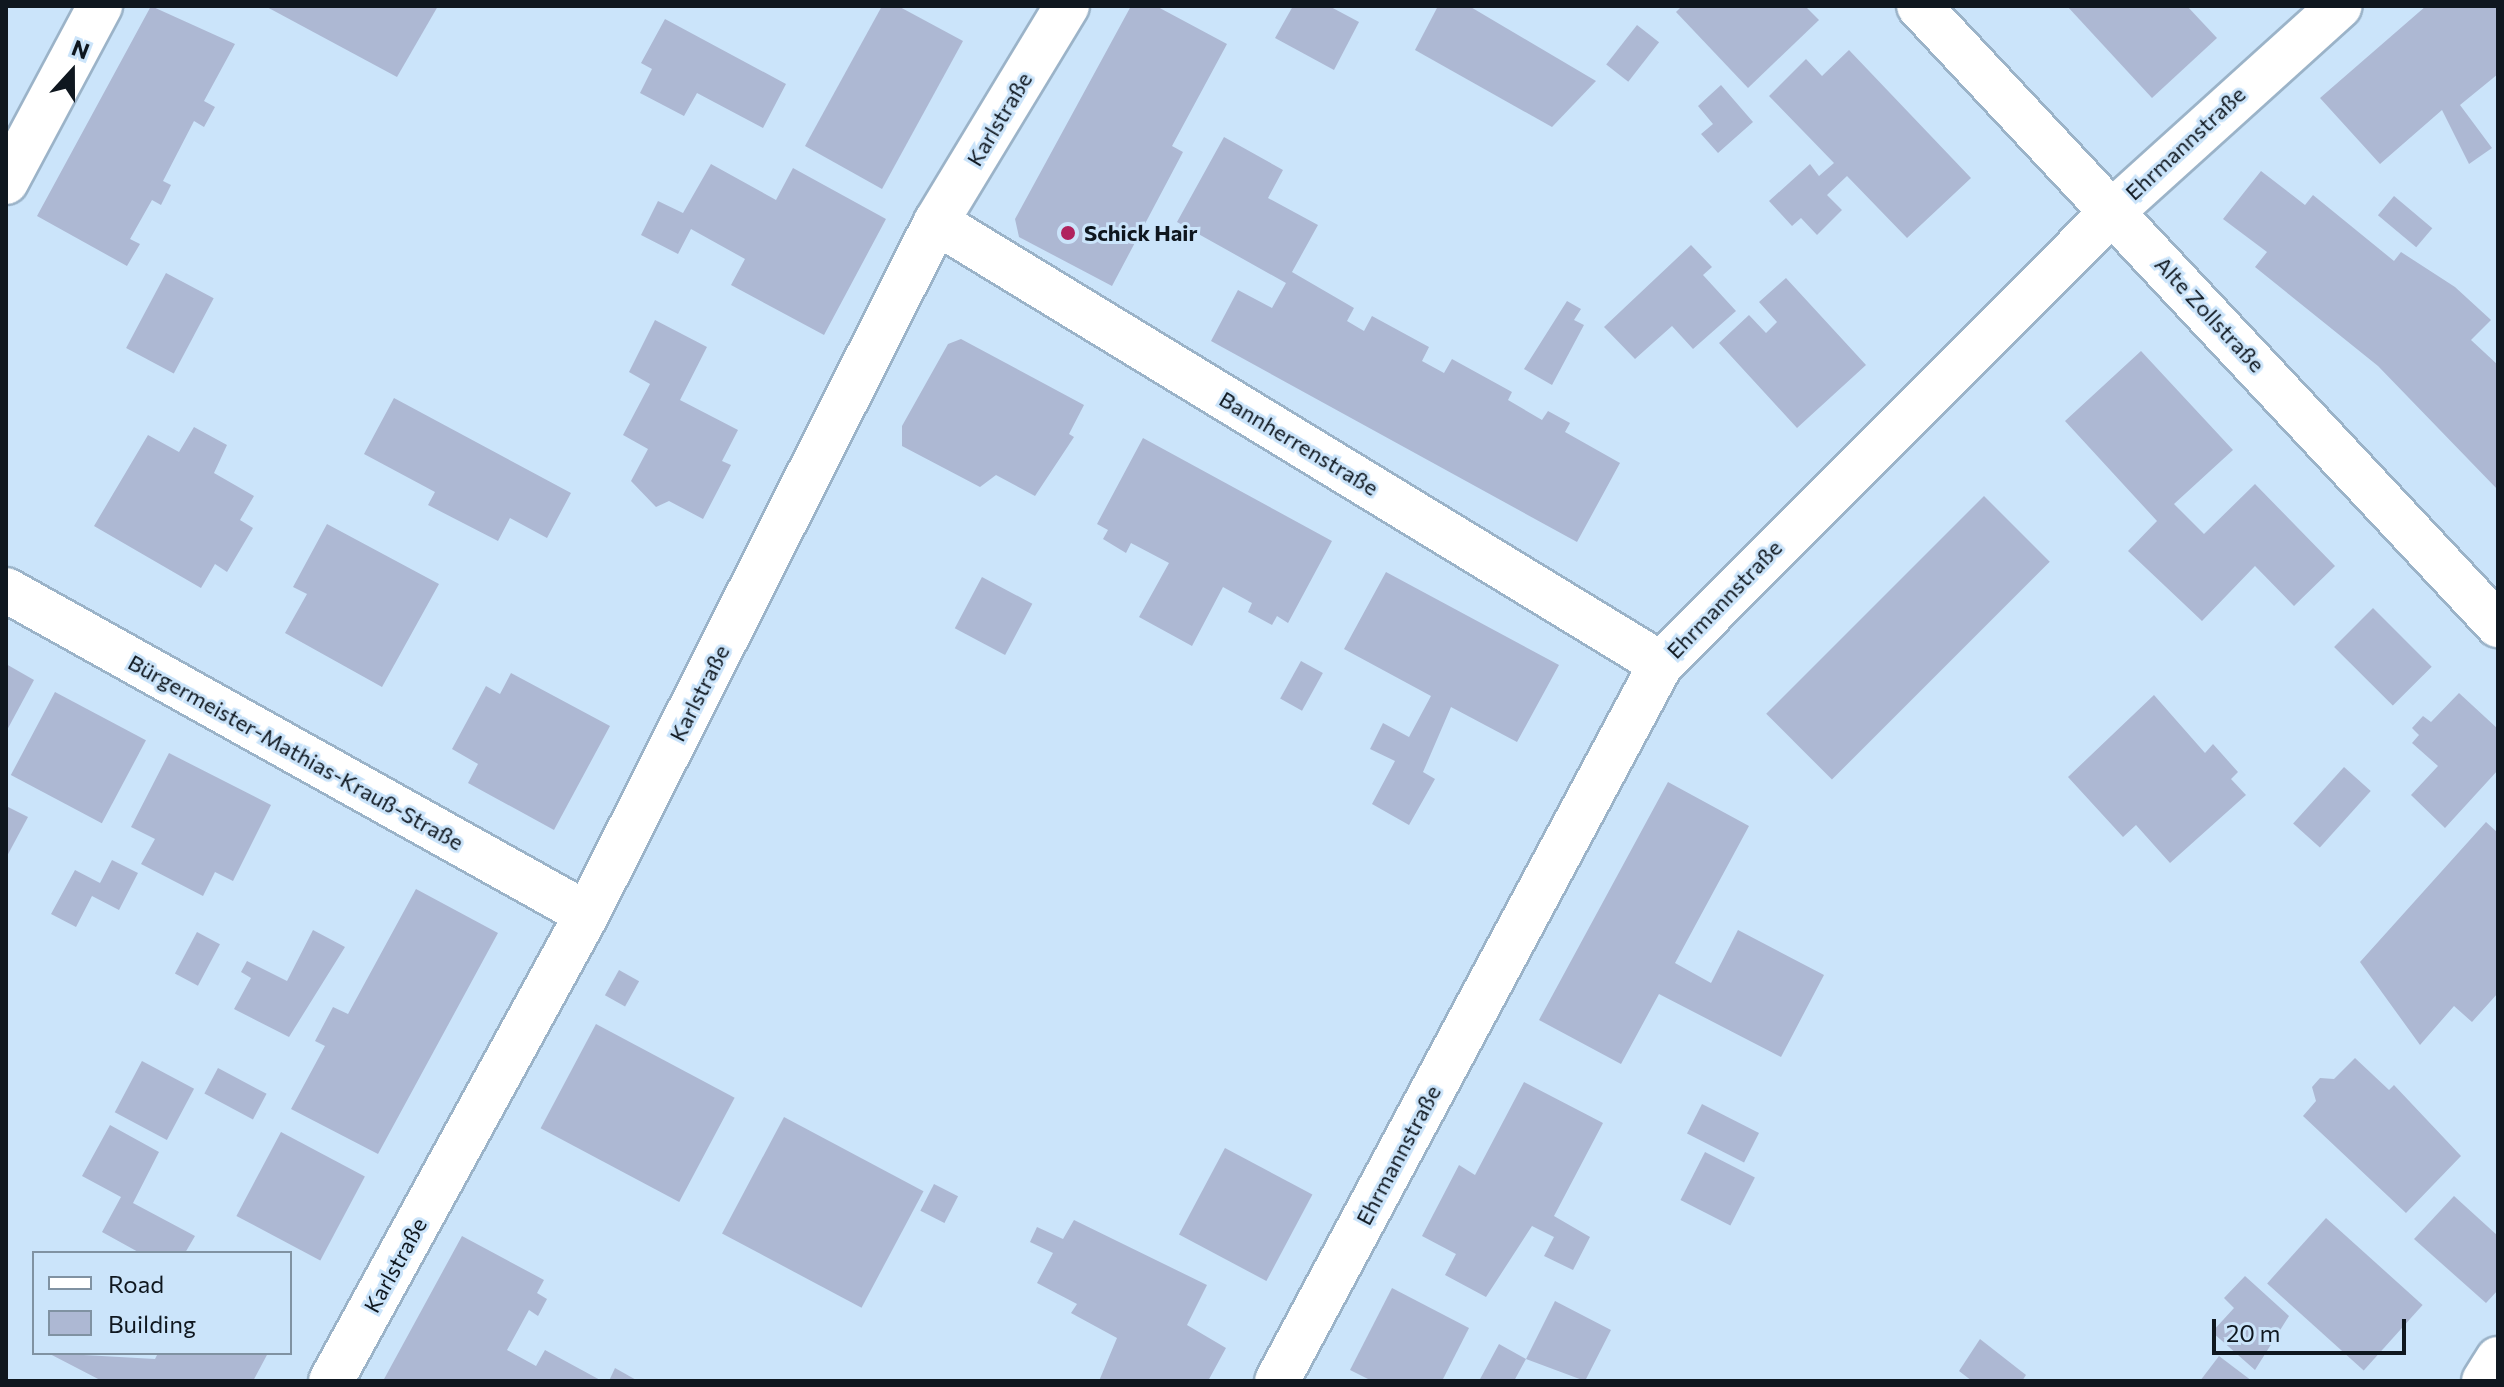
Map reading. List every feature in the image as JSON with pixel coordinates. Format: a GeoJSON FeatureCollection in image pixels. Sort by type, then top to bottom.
{"type":"FeatureCollection","features":[{"type":"Feature","properties":{"kind":"street"},"geometry":{"type":"LineString","coordinates":[[6,182],[100,6]]}},
{"type":"Feature","properties":{"kind":"street","name":"Karlstraße"},"geometry":{"type":"LineString","coordinates":[[331,1381],[587,914],[936,222],[1067,6]]}},
{"type":"Feature","properties":{"kind":"street","name":"Alte Zollstraße"},"geometry":{"type":"LineString","coordinates":[[1919,6],[2114,210],[2498,625]]}},
{"type":"Feature","properties":{"kind":"street","name":"Ehrmannstraße"},"geometry":{"type":"LineString","coordinates":[[1277,1381],[1661,664],[2114,210],[2340,6]]}},
{"type":"Feature","properties":{"kind":"street","name":"Bannherrenstraße"},"geometry":{"type":"LineString","coordinates":[[936,222],[1661,664]]}},
{"type":"Feature","properties":{"kind":"street","name":"Bürgermeister-Mathias-Krauß-Straße"},"geometry":{"type":"LineString","coordinates":[[6,590],[587,914]]}},
{"type":"Feature","properties":{"kind":"street"},"geometry":{"type":"LineString","coordinates":[[2484,1381],[2498,1359]]}},
{"type":"Feature","properties":{"kind":"building"},"geometry":{"type":"Polygon","coordinates":[[[151,6],[235,44],[204,101],[215,107],[204,127],[194,121],[163,181],[171,185],[161,205],[152,200],[130,239],[140,244],[127,266],[37,216],[151,6]]]}},
{"type":"Feature","properties":{"kind":"building"},"geometry":{"type":"Polygon","coordinates":[[[265,6],[438,6],[397,77],[265,6]]]}},
{"type":"Feature","properties":{"kind":"building"},"geometry":{"type":"Polygon","coordinates":[[[882,6],[898,6],[963,41],[882,189],[805,146],[882,6]]]}},
{"type":"Feature","properties":{"kind":"building"},"geometry":{"type":"Polygon","coordinates":[[[1131,6],[1156,6],[1227,44],[1172,146],[1183,152],[1112,286],[1019,237],[1015,219],[1131,6]]]}},
{"type":"Feature","properties":{"kind":"building"},"geometry":{"type":"Polygon","coordinates":[[[1293,6],[1329,6],[1359,22],[1334,70],[1275,38],[1293,6]]]}},
{"type":"Feature","properties":{"kind":"building"},"geometry":{"type":"Polygon","coordinates":[[[1438,6],[1469,6],[1596,81],[1552,127],[1415,50],[1438,6]]]}},
{"type":"Feature","properties":{"kind":"building"},"geometry":{"type":"Polygon","coordinates":[[[1682,6],[1805,6],[1819,20],[1748,88],[1676,12],[1682,6]]]}},
{"type":"Feature","properties":{"kind":"building"},"geometry":{"type":"Polygon","coordinates":[[[2067,6],[2187,6],[2217,38],[2152,98],[2067,6]]]}},
{"type":"Feature","properties":{"kind":"building"},"geometry":{"type":"Polygon","coordinates":[[[2426,6],[2498,6],[2498,74],[2460,105],[2492,148],[2469,164],[2442,110],[2380,164],[2320,98],[2426,6]]]}},
{"type":"Feature","properties":{"kind":"building"},"geometry":{"type":"Polygon","coordinates":[[[665,19],[786,84],[763,128],[697,93],[684,116],[640,93],[652,69],[641,63],[665,19]]]}},
{"type":"Feature","properties":{"kind":"building"},"geometry":{"type":"Polygon","coordinates":[[[1637,25],[1659,42],[1628,82],[1606,64],[1637,25]]]}},
{"type":"Feature","properties":{"kind":"building"},"geometry":{"type":"Polygon","coordinates":[[[1849,50],[1971,178],[1907,238],[1847,176],[1827,195],[1842,210],[1817,235],[1801,218],[1792,226],[1769,201],[1810,164],[1819,176],[1834,163],[1769,96],[1806,59],[1822,76],[1849,50]]]}},
{"type":"Feature","properties":{"kind":"building"},"geometry":{"type":"Polygon","coordinates":[[[1721,85],[1753,122],[1718,153],[1701,134],[1713,124],[1698,106],[1721,85]]]}},
{"type":"Feature","properties":{"kind":"building"},"geometry":{"type":"Polygon","coordinates":[[[1224,137],[1283,170],[1268,198],[1318,225],[1292,272],[1354,308],[1347,321],[1364,331],[1372,316],[1429,347],[1422,361],[1444,373],[1452,359],[1512,392],[1508,400],[1542,420],[1548,411],[1570,423],[1565,432],[1620,463],[1577,542],[1211,341],[1238,290],[1272,308],[1286,283],[1177,222],[1224,137]]]}},
{"type":"Feature","properties":{"kind":"building"},"geometry":{"type":"Polygon","coordinates":[[[711,164],[776,200],[793,168],[886,219],[824,335],[731,285],[745,259],[691,229],[678,254],[641,235],[658,201],[683,213],[711,164]]]}},
{"type":"Feature","properties":{"kind":"building"},"geometry":{"type":"Polygon","coordinates":[[[2261,171],[2305,205],[2313,195],[2394,261],[2401,252],[2455,287],[2491,320],[2471,340],[2498,365],[2498,490],[2378,366],[2255,267],[2267,252],[2223,219],[2261,171]]]}},
{"type":"Feature","properties":{"kind":"building"},"geometry":{"type":"Polygon","coordinates":[[[2394,196],[2432,228],[2416,247],[2378,215],[2394,196]]]}},
{"type":"Feature","properties":{"kind":"building"},"geometry":{"type":"Polygon","coordinates":[[[1691,245],[1712,267],[1703,275],[1736,311],[1693,349],[1672,326],[1635,359],[1604,327],[1691,245]]]}},
{"type":"Feature","properties":{"kind":"building"},"geometry":{"type":"Polygon","coordinates":[[[166,273],[214,298],[174,373],[126,348],[166,273]]]}},
{"type":"Feature","properties":{"kind":"building"},"geometry":{"type":"Polygon","coordinates":[[[1786,278],[1866,365],[1797,428],[1719,343],[1749,315],[1766,333],[1777,322],[1759,302],[1786,278]]]}},
{"type":"Feature","properties":{"kind":"building"},"geometry":{"type":"Polygon","coordinates":[[[1567,301],[1581,309],[1574,320],[1584,325],[1552,385],[1524,369],[1567,301]]]}},
{"type":"Feature","properties":{"kind":"building"},"geometry":{"type":"Polygon","coordinates":[[[655,320],[707,347],[680,400],[738,430],[722,461],[731,465],[703,519],[669,501],[656,507],[631,481],[648,449],[623,435],[650,384],[629,372],[655,320]]]}},
{"type":"Feature","properties":{"kind":"building"},"geometry":{"type":"Polygon","coordinates":[[[961,339],[1084,405],[1069,434],[1074,437],[1035,496],[996,475],[980,487],[902,446],[902,426],[948,344],[961,339]]]}},
{"type":"Feature","properties":{"kind":"building"},"geometry":{"type":"Polygon","coordinates":[[[2141,351],[2233,450],[2174,504],[2204,534],[2255,484],[2335,566],[2294,606],[2255,566],[2202,621],[2128,551],[2157,521],[2065,421],[2141,351]]]}},
{"type":"Feature","properties":{"kind":"building"},"geometry":{"type":"Polygon","coordinates":[[[394,398],[571,493],[547,538],[510,518],[498,541],[428,505],[435,492],[364,454],[394,398]]]}},
{"type":"Feature","properties":{"kind":"building"},"geometry":{"type":"Polygon","coordinates":[[[194,427],[227,445],[214,473],[254,496],[240,520],[253,528],[227,572],[215,564],[201,588],[94,526],[148,435],[179,452],[194,427]]]}},
{"type":"Feature","properties":{"kind":"building"},"geometry":{"type":"Polygon","coordinates":[[[1143,438],[1332,541],[1288,623],[1277,616],[1272,625],[1248,612],[1252,603],[1223,587],[1192,646],[1139,617],[1169,563],[1131,543],[1126,553],[1103,539],[1108,530],[1097,524],[1143,438]]]}},
{"type":"Feature","properties":{"kind":"building"},"geometry":{"type":"Polygon","coordinates":[[[1984,496],[2050,562],[1832,780],[1766,714],[1984,496]]]}},
{"type":"Feature","properties":{"kind":"building"},"geometry":{"type":"Polygon","coordinates":[[[327,524],[439,584],[382,687],[285,633],[307,594],[293,587],[327,524]]]}},
{"type":"Feature","properties":{"kind":"building"},"geometry":{"type":"Polygon","coordinates":[[[1386,572],[1559,665],[1517,742],[1451,707],[1423,772],[1435,779],[1409,825],[1372,804],[1395,761],[1370,749],[1383,723],[1409,737],[1431,696],[1344,649],[1386,572]]]}},
{"type":"Feature","properties":{"kind":"building"},"geometry":{"type":"Polygon","coordinates":[[[982,577],[1032,604],[1005,655],[955,628],[982,577]]]}},
{"type":"Feature","properties":{"kind":"building"},"geometry":{"type":"Polygon","coordinates":[[[2373,608],[2432,667],[2393,706],[2334,647],[2373,608]]]}},
{"type":"Feature","properties":{"kind":"building"},"geometry":{"type":"Polygon","coordinates":[[[1301,661],[1323,673],[1302,711],[1280,699],[1301,661]]]}},
{"type":"Feature","properties":{"kind":"building"},"geometry":{"type":"Polygon","coordinates":[[[6,664],[34,680],[6,732],[6,664]]]}},
{"type":"Feature","properties":{"kind":"building"},"geometry":{"type":"Polygon","coordinates":[[[511,673],[610,726],[554,830],[468,783],[478,764],[452,749],[486,686],[500,694],[511,673]]]}},
{"type":"Feature","properties":{"kind":"building"},"geometry":{"type":"Polygon","coordinates":[[[55,692],[146,740],[102,823],[11,775],[55,692]]]}},
{"type":"Feature","properties":{"kind":"building"},"geometry":{"type":"Polygon","coordinates":[[[2459,693],[2498,729],[2498,770],[2445,828],[2411,795],[2438,766],[2412,743],[2419,735],[2412,728],[2423,716],[2431,722],[2459,693]]]}},
{"type":"Feature","properties":{"kind":"building"},"geometry":{"type":"Polygon","coordinates":[[[2154,695],[2205,753],[2213,744],[2238,772],[2231,779],[2246,795],[2170,863],[2136,825],[2123,837],[2068,777],[2154,695]]]}},
{"type":"Feature","properties":{"kind":"building"},"geometry":{"type":"Polygon","coordinates":[[[169,753],[271,805],[233,881],[215,872],[203,896],[141,864],[155,839],[131,827],[169,753]]]}},
{"type":"Feature","properties":{"kind":"building"},"geometry":{"type":"Polygon","coordinates":[[[2344,767],[2371,791],[2320,848],[2293,823],[2344,767]]]}},
{"type":"Feature","properties":{"kind":"building"},"geometry":{"type":"Polygon","coordinates":[[[1668,782],[1749,826],[1675,963],[1711,983],[1738,930],[1824,975],[1781,1057],[1659,994],[1621,1064],[1539,1020],[1668,782]]]}},
{"type":"Feature","properties":{"kind":"building"},"geometry":{"type":"Polygon","coordinates":[[[6,806],[28,817],[6,858],[6,806]]]}},
{"type":"Feature","properties":{"kind":"building"},"geometry":{"type":"Polygon","coordinates":[[[2486,822],[2498,833],[2498,993],[2472,1022],[2454,1006],[2420,1045],[2360,962],[2486,822]]]}},
{"type":"Feature","properties":{"kind":"building"},"geometry":{"type":"Polygon","coordinates":[[[112,860],[138,873],[119,910],[92,896],[76,927],[51,914],[75,870],[100,883],[112,860]]]}},
{"type":"Feature","properties":{"kind":"building"},"geometry":{"type":"Polygon","coordinates":[[[416,889],[498,933],[378,1154],[291,1109],[325,1046],[315,1041],[333,1007],[348,1014],[416,889]]]}},
{"type":"Feature","properties":{"kind":"building"},"geometry":{"type":"Polygon","coordinates":[[[313,930],[345,947],[289,1037],[234,1009],[251,978],[241,972],[247,961],[287,981],[313,930]]]}},
{"type":"Feature","properties":{"kind":"building"},"geometry":{"type":"Polygon","coordinates":[[[197,932],[220,944],[198,986],[175,973],[197,932]]]}},
{"type":"Feature","properties":{"kind":"building"},"geometry":{"type":"Polygon","coordinates":[[[619,970],[639,981],[625,1007],[605,995],[619,970]]]}},
{"type":"Feature","properties":{"kind":"building"},"geometry":{"type":"Polygon","coordinates":[[[596,1024],[735,1098],[679,1202],[541,1128],[596,1024]]]}},
{"type":"Feature","properties":{"kind":"building"},"geometry":{"type":"Polygon","coordinates":[[[2355,1058],[2389,1090],[2394,1085],[2461,1156],[2406,1213],[2303,1116],[2316,1101],[2312,1087],[2320,1078],[2334,1079],[2355,1058]]]}},
{"type":"Feature","properties":{"kind":"building"},"geometry":{"type":"Polygon","coordinates":[[[142,1061],[194,1089],[167,1140],[115,1112],[142,1061]]]}},
{"type":"Feature","properties":{"kind":"building"},"geometry":{"type":"Polygon","coordinates":[[[218,1068],[267,1094],[253,1119],[204,1094],[218,1068]]]}},
{"type":"Feature","properties":{"kind":"building"},"geometry":{"type":"Polygon","coordinates":[[[1524,1082],[1603,1123],[1554,1216],[1590,1237],[1573,1270],[1544,1256],[1554,1237],[1532,1226],[1486,1297],[1445,1275],[1456,1254],[1422,1236],[1459,1165],[1475,1175],[1524,1082]]]}},
{"type":"Feature","properties":{"kind":"building"},"geometry":{"type":"Polygon","coordinates":[[[1702,1104],[1759,1133],[1744,1162],[1687,1133],[1702,1104]]]}},
{"type":"Feature","properties":{"kind":"building"},"geometry":{"type":"Polygon","coordinates":[[[784,1117],[924,1191],[862,1308],[722,1234],[784,1117]]]}},
{"type":"Feature","properties":{"kind":"building"},"geometry":{"type":"Polygon","coordinates":[[[110,1125],[159,1152],[133,1203],[195,1236],[186,1251],[136,1251],[102,1232],[121,1197],[82,1176],[110,1125]]]}},
{"type":"Feature","properties":{"kind":"building"},"geometry":{"type":"Polygon","coordinates":[[[281,1132],[365,1177],[320,1260],[236,1216],[281,1132]]]}},
{"type":"Feature","properties":{"kind":"building"},"geometry":{"type":"Polygon","coordinates":[[[1225,1148],[1312,1194],[1266,1281],[1179,1235],[1225,1148]]]}},
{"type":"Feature","properties":{"kind":"building"},"geometry":{"type":"Polygon","coordinates":[[[1705,1152],[1755,1177],[1730,1226],[1680,1200],[1705,1152]]]}},
{"type":"Feature","properties":{"kind":"building"},"geometry":{"type":"Polygon","coordinates":[[[934,1184],[958,1196],[944,1223],[920,1211],[934,1184]]]}},
{"type":"Feature","properties":{"kind":"building"},"geometry":{"type":"Polygon","coordinates":[[[2454,1196],[2498,1236],[2498,1290],[2486,1303],[2414,1239],[2454,1196]]]}},
{"type":"Feature","properties":{"kind":"building"},"geometry":{"type":"Polygon","coordinates":[[[2326,1218],[2423,1305],[2364,1370],[2267,1283],[2326,1218]]]}},
{"type":"Feature","properties":{"kind":"building"},"geometry":{"type":"Polygon","coordinates":[[[1074,1220],[1207,1285],[1187,1325],[1226,1348],[1208,1381],[1099,1381],[1117,1338],[1071,1313],[1077,1304],[1037,1283],[1053,1253],[1030,1242],[1037,1227],[1063,1239],[1074,1220]]]}},
{"type":"Feature","properties":{"kind":"building"},"geometry":{"type":"Polygon","coordinates":[[[462,1236],[544,1280],[537,1293],[547,1299],[538,1316],[529,1310],[507,1350],[536,1366],[545,1350],[602,1381],[383,1381],[462,1236]]]}},
{"type":"Feature","properties":{"kind":"building"},"geometry":{"type":"Polygon","coordinates":[[[2245,1276],[2289,1316],[2255,1370],[2212,1332],[2234,1308],[2224,1298],[2245,1276]]]}},
{"type":"Feature","properties":{"kind":"building"},"geometry":{"type":"Polygon","coordinates":[[[1392,1288],[1469,1328],[1442,1381],[1372,1381],[1350,1370],[1392,1288]]]}},
{"type":"Feature","properties":{"kind":"building"},"geometry":{"type":"Polygon","coordinates":[[[1555,1301],[1611,1330],[1585,1381],[1526,1359],[1555,1301]]]}},
{"type":"Feature","properties":{"kind":"building"},"geometry":{"type":"Polygon","coordinates":[[[1980,1339],[2026,1375],[2022,1381],[1972,1381],[1959,1371],[1980,1339]]]}},
{"type":"Feature","properties":{"kind":"building"},"geometry":{"type":"Polygon","coordinates":[[[1499,1344],[1526,1359],[1514,1381],[1479,1381],[1499,1344]]]}},
{"type":"Feature","properties":{"kind":"building"},"geometry":{"type":"Polygon","coordinates":[[[52,1355],[155,1359],[157,1355],[267,1355],[253,1381],[102,1381],[52,1355]]]}},
{"type":"Feature","properties":{"kind":"building"},"geometry":{"type":"Polygon","coordinates":[[[2219,1356],[2252,1381],[2200,1381],[2219,1356]]]}},
{"type":"Feature","properties":{"kind":"building"},"geometry":{"type":"Polygon","coordinates":[[[615,1368],[638,1381],[609,1381],[615,1368]]]}},
{"type":"Feature","properties":{"kind":"place","name":"Schick Hair"},"geometry":{"type":"Point","coordinates":[1068,233]}}]}
